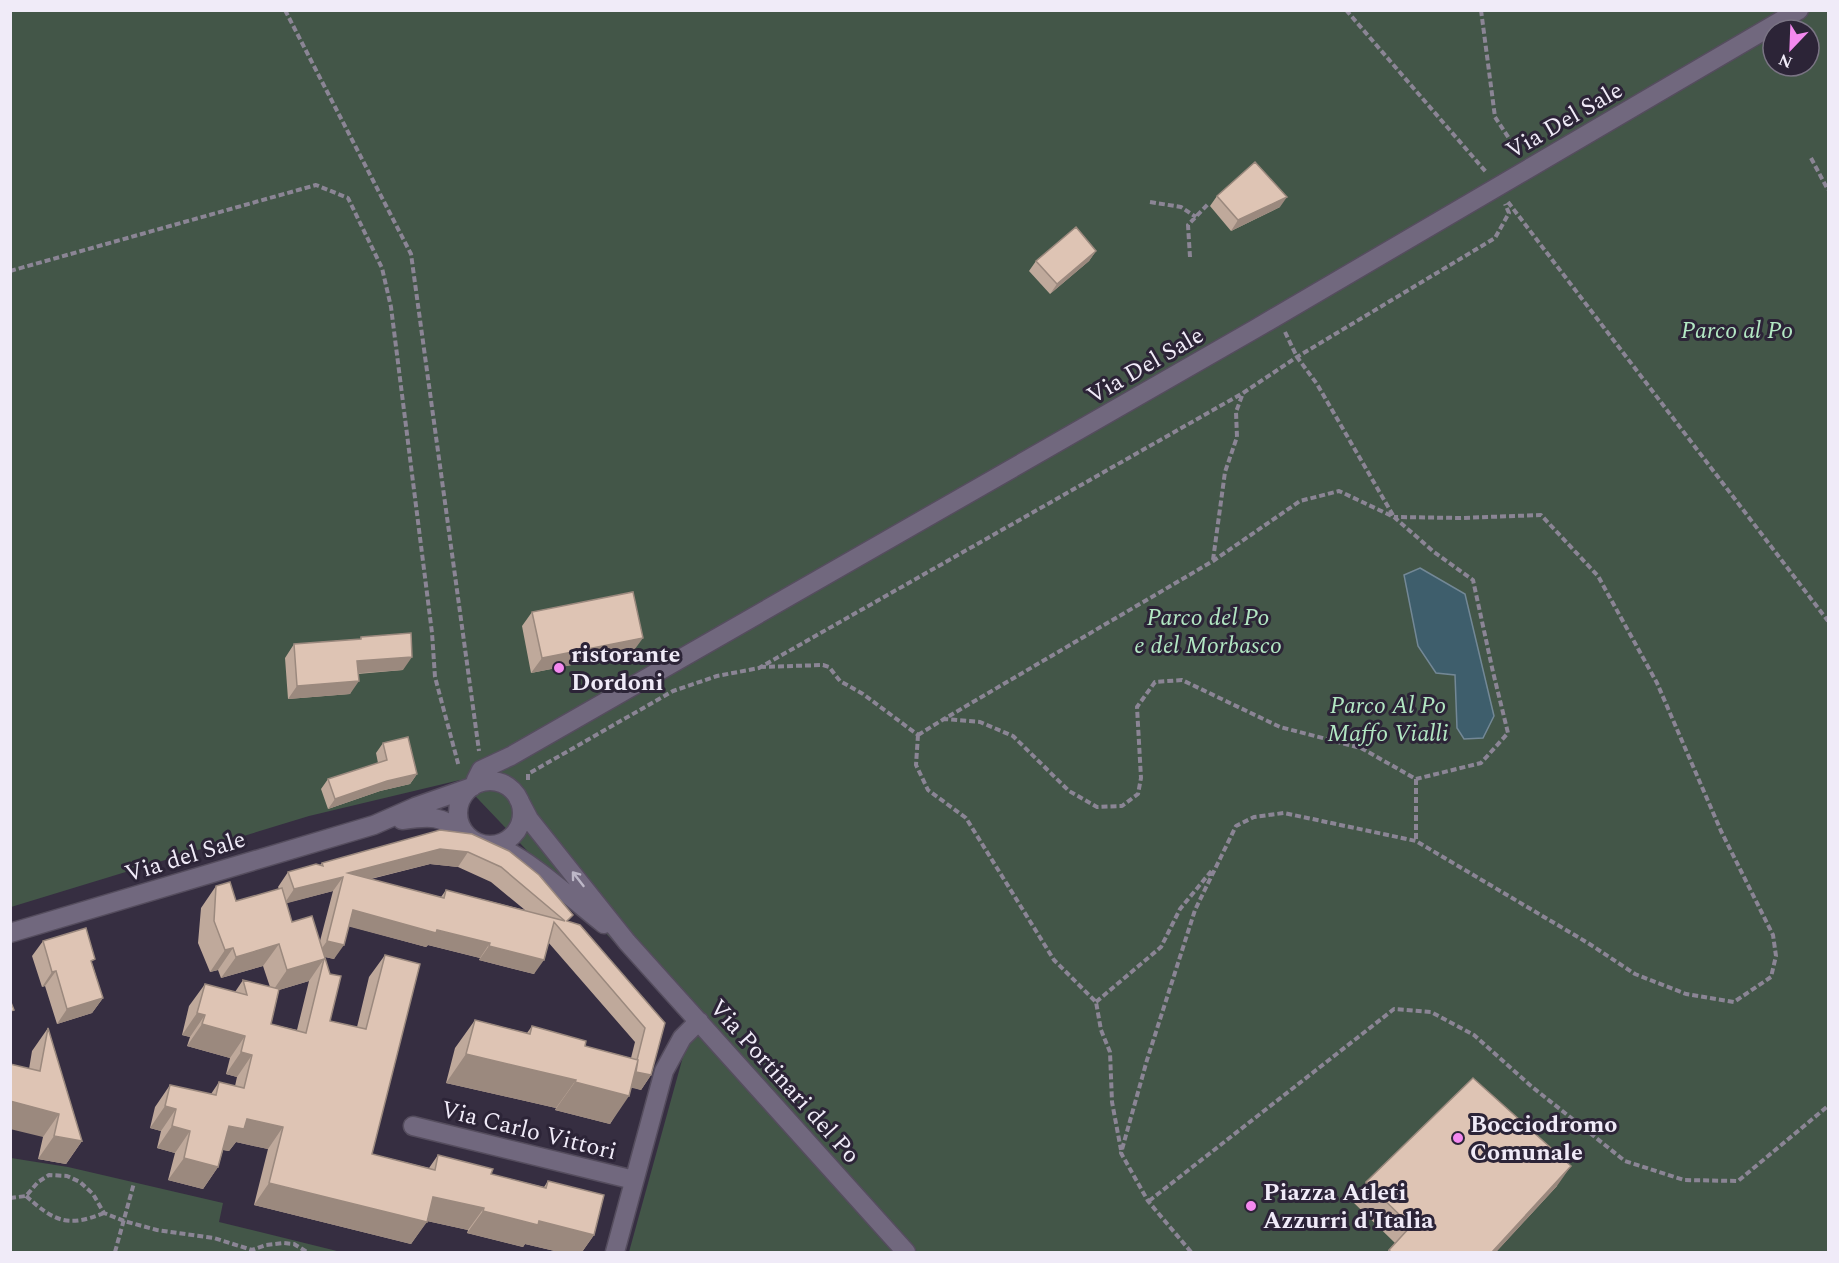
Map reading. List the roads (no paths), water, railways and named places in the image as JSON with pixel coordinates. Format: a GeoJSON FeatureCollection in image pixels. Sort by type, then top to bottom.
{"type":"FeatureCollection","features":[{"type":"Feature","properties":{"kind":"street","name":"Via Del Sale"},"geometry":{"type":"LineString","coordinates":[[511,756],[1277,317],[1799,10]]}},
{"type":"Feature","properties":{"kind":"street","name":"Via del Sale"},"geometry":{"type":"LineString","coordinates":[[10,933],[374,825],[477,781],[511,756]]}},
{"type":"Feature","properties":{"kind":"street"},"geometry":{"type":"LineString","coordinates":[[495,845],[513,836],[522,818],[517,790],[495,779],[499,769],[511,756]]}},
{"type":"Feature","properties":{"kind":"street","name":"Via del Sale"},"geometry":{"type":"LineString","coordinates":[[477,781],[488,781],[517,790]]}},
{"type":"Feature","properties":{"kind":"street"},"geometry":{"type":"LineString","coordinates":[[464,832],[459,823],[459,803],[464,794],[477,781]]}},
{"type":"Feature","properties":{"kind":"street","name":"Via Portinari del Po"},"geometry":{"type":"LineString","coordinates":[[517,790],[530,819],[627,942],[906,1252]]}},
{"type":"Feature","properties":{"kind":"street","name":"Via del Sale"},"geometry":{"type":"LineString","coordinates":[[374,825],[430,816],[449,821],[478,843],[495,845]]}},
{"type":"Feature","properties":{"kind":"street","name":"Via Portinari del Po"},"geometry":{"type":"LineString","coordinates":[[495,845],[510,851],[527,863],[627,942]]}},
{"type":"Feature","properties":{"kind":"street","name":"Via Carlo Vittori"},"geometry":{"type":"LineString","coordinates":[[615,1252],[664,1071],[682,1038],[699,1021]]}},
{"type":"Feature","properties":{"kind":"street","name":"Via Carlo Vittori"},"geometry":{"type":"LineString","coordinates":[[413,1126],[634,1180]]}},
{"type":"Feature","properties":{"kind":"water"},"geometry":{"type":"Polygon","coordinates":[[[1420,568],[1465,594],[1494,716],[1483,738],[1464,739],[1457,728],[1455,675],[1436,673],[1418,646],[1404,575],[1420,568]]]}},
{"type":"Feature","properties":{"kind":"place","name":"ristorante Dordoni"},"geometry":{"type":"Point","coordinates":[559,668]}},
{"type":"Feature","properties":{"kind":"place","name":"Bocciodromo Comunale"},"geometry":{"type":"Point","coordinates":[1458,1138]}},
{"type":"Feature","properties":{"kind":"place","name":"Piazza Atleti Azzurri d'Italia"},"geometry":{"type":"Point","coordinates":[1251,1206]}},
{"type":"Feature","properties":{"kind":"park label","name":"Parco al Po"},"geometry":{"type":"Point","coordinates":[1737,330]}},
{"type":"Feature","properties":{"kind":"park label","name":"Parco del Po e del Morbasco"},"geometry":{"type":"Point","coordinates":[1208,631]}},
{"type":"Feature","properties":{"kind":"park label","name":"Parco Al Po Maffo Vialli"},"geometry":{"type":"Point","coordinates":[1388,719]}}]}
